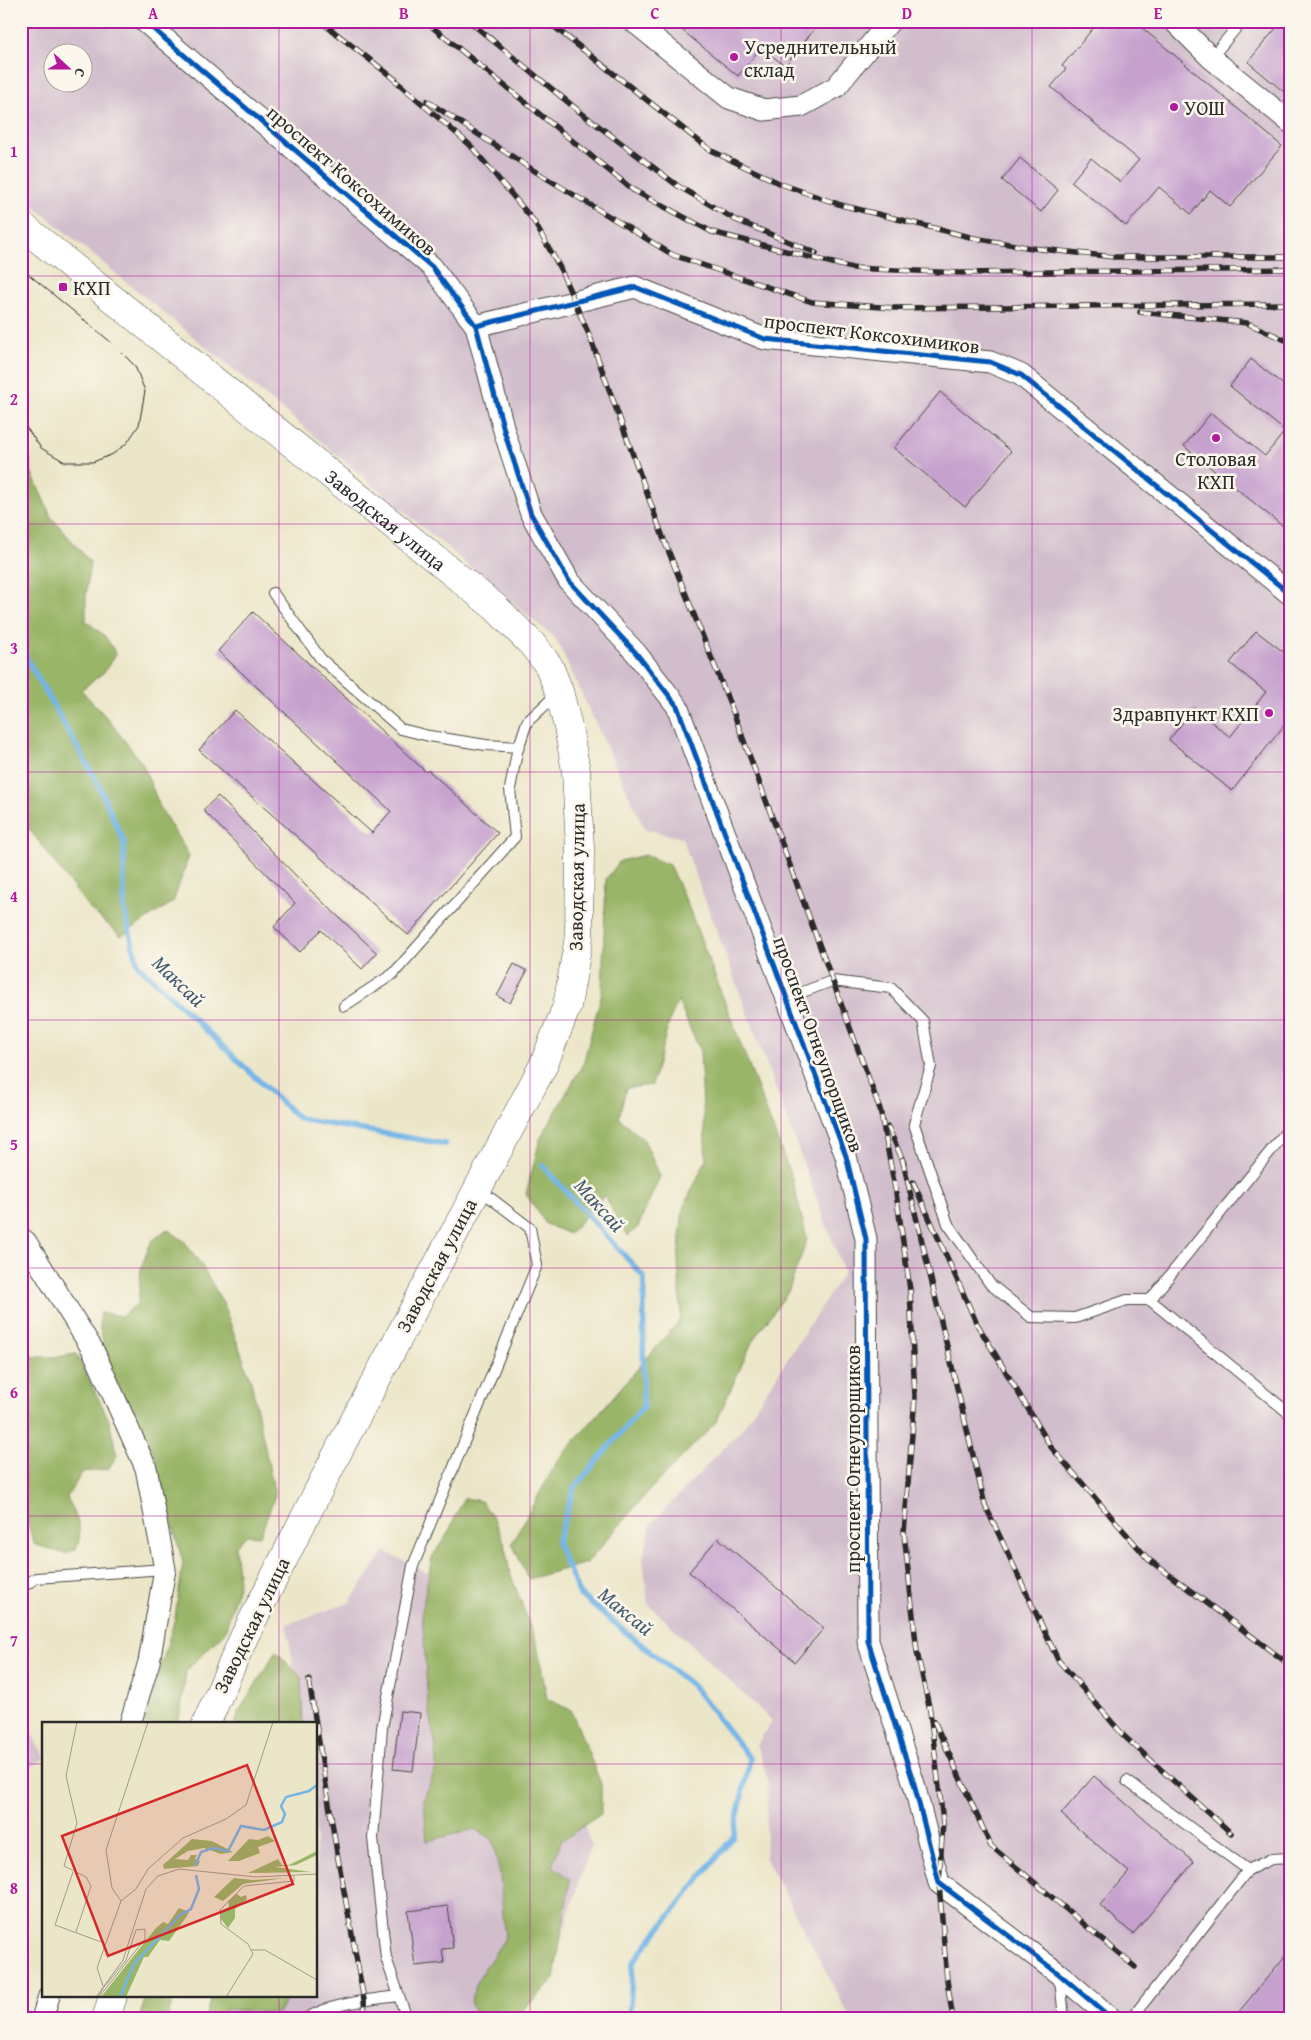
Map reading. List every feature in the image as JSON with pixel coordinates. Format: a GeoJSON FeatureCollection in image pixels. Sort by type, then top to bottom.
{"type":"FeatureCollection","features":[{"type":"Feature","properties":{"kind":"main road","name":"Заводская улица"},"geometry":{"type":"LineString","coordinates":[[21,225],[495,607],[532,644],[549,666],[560,691],[576,771],[580,848],[579,937],[567,1006],[543,1066],[342,1444],[244,1637],[207,1722]]}},
{"type":"Feature","properties":{"kind":"main road"},"geometry":{"type":"LineString","coordinates":[[106,2019],[112,1998]]}},
{"type":"Feature","properties":{"kind":"street","name":"проспект Коксохимиков"},"geometry":{"type":"LineString","coordinates":[[144,21],[432,267],[476,326],[635,287],[765,339],[990,362],[1021,375],[1290,594]]}},
{"type":"Feature","properties":{"kind":"street"},"geometry":{"type":"LineString","coordinates":[[633,21],[729,98],[764,110],[801,106],[836,87],[890,21]]}},
{"type":"Feature","properties":{"kind":"street"},"geometry":{"type":"LineString","coordinates":[[1174,21],[1211,58],[1290,122]]}},
{"type":"Feature","properties":{"kind":"street","name":"проспект Огнеупорщиков"},"geometry":{"type":"LineString","coordinates":[[476,326],[504,434],[531,514],[569,581],[636,653],[677,706],[846,1156],[866,1239],[868,1641],[914,1784],[939,1883],[1059,1974],[1112,2019]]}},
{"type":"Feature","properties":{"kind":"street"},"geometry":{"type":"LineString","coordinates":[[21,1238],[26,1242],[93,1350],[146,1468],[165,1569],[149,1662],[131,1722]]}},
{"type":"Feature","properties":{"kind":"street"},"geometry":{"type":"LineString","coordinates":[[42,2019],[48,1998]]}},
{"type":"Feature","properties":{"kind":"lane"},"geometry":{"type":"LineString","coordinates":[[1211,58],[1242,21]]}},
{"type":"Feature","properties":{"kind":"lane"},"geometry":{"type":"LineString","coordinates":[[273,593],[321,659],[401,728],[428,736],[486,745],[519,747]]}},
{"type":"Feature","properties":{"kind":"lane"},"geometry":{"type":"LineString","coordinates":[[344,1006],[393,974],[515,837],[510,789],[519,747],[527,722],[560,691]]}},
{"type":"Feature","properties":{"kind":"lane"},"geometry":{"type":"LineString","coordinates":[[787,998],[832,981],[891,988],[923,1021],[932,1066],[914,1124],[948,1224],[990,1284],[997,1290],[1031,1317],[1075,1318],[1127,1300],[1150,1300],[1290,1414]]}},
{"type":"Feature","properties":{"kind":"lane"},"geometry":{"type":"LineString","coordinates":[[1150,1300],[1290,1128]]}},
{"type":"Feature","properties":{"kind":"lane"},"geometry":{"type":"LineString","coordinates":[[407,2019],[386,1958],[373,1838],[382,1728],[413,1566],[537,1265],[530,1228],[477,1188]]}},
{"type":"Feature","properties":{"kind":"lane"},"geometry":{"type":"LineString","coordinates":[[21,1588],[36,1578],[165,1569]]}},
{"type":"Feature","properties":{"kind":"lane"},"geometry":{"type":"LineString","coordinates":[[1127,1781],[1248,1870]]}},
{"type":"Feature","properties":{"kind":"lane"},"geometry":{"type":"LineString","coordinates":[[1131,2019],[1248,1870],[1271,1860],[1290,1858]]}},
{"type":"Feature","properties":{"kind":"lane"},"geometry":{"type":"LineString","coordinates":[[1059,1974],[1064,2019]]}},
{"type":"Feature","properties":{"kind":"lane"},"geometry":{"type":"LineString","coordinates":[[306,2019],[314,2013],[356,2002],[399,1996]]}},
{"type":"Feature","properties":{"kind":"shaded area"},"geometry":{"type":"Polygon","coordinates":[[[21,21],[1290,21],[1290,2019],[851,2019],[765,1857],[768,1781],[757,1745],[772,1721],[648,1604],[643,1559],[651,1524],[742,1429],[844,1272],[682,838],[645,829],[556,639],[299,423],[21,196],[21,21]]]}},
{"type":"Feature","properties":{"kind":"shaded area"},"geometry":{"type":"Polygon","coordinates":[[[385,1551],[504,1613],[591,1844],[550,1974],[473,2019],[210,2019],[216,1998],[318,1998],[318,1722],[277,1722],[281,1695],[293,1664],[287,1624],[349,1603],[385,1551]]]}},
{"type":"Feature","properties":{"kind":"shaded area"},"geometry":{"type":"Polygon","coordinates":[[[21,1714],[42,1752],[42,1760],[21,1773],[21,1714]]]}},
{"type":"Feature","properties":{"kind":"green space"},"geometry":{"type":"Polygon","coordinates":[[[21,435],[28,446],[32,473],[51,517],[90,562],[86,596],[86,621],[105,636],[116,654],[104,672],[81,690],[107,718],[142,763],[161,809],[189,856],[173,902],[121,936],[89,908],[21,818],[21,435]]]}},
{"type":"Feature","properties":{"kind":"green space"},"geometry":{"type":"Polygon","coordinates":[[[645,855],[669,865],[687,903],[793,1181],[807,1240],[788,1292],[753,1340],[716,1422],[647,1493],[587,1563],[528,1579],[512,1543],[558,1460],[681,1319],[678,1261],[683,1208],[706,1160],[700,1051],[678,1001],[670,1019],[652,1085],[626,1088],[619,1118],[644,1140],[660,1176],[638,1227],[628,1236],[616,1218],[605,1195],[569,1234],[546,1224],[526,1194],[540,1139],[583,1064],[602,992],[606,879],[620,861],[645,855]]]}},
{"type":"Feature","properties":{"kind":"green space"},"geometry":{"type":"Polygon","coordinates":[[[167,1229],[184,1241],[201,1264],[223,1303],[251,1381],[275,1495],[260,1536],[247,1535],[235,1546],[239,1583],[225,1632],[186,1671],[178,1722],[146,1722],[175,1618],[183,1563],[154,1454],[113,1375],[100,1330],[100,1313],[122,1316],[138,1303],[141,1268],[151,1242],[167,1229]]]}},
{"type":"Feature","properties":{"kind":"green space"},"geometry":{"type":"Polygon","coordinates":[[[21,1348],[35,1357],[58,1357],[76,1354],[109,1420],[117,1456],[108,1469],[82,1472],[67,1497],[78,1522],[80,1534],[76,1549],[65,1554],[34,1544],[21,1507],[21,1348]]]}},
{"type":"Feature","properties":{"kind":"green space"},"geometry":{"type":"Polygon","coordinates":[[[464,1498],[481,1501],[494,1519],[504,1542],[510,1573],[537,1644],[547,1699],[571,1710],[601,1784],[601,1814],[561,1841],[552,1865],[570,1880],[554,1979],[520,2014],[507,2019],[477,2019],[470,2001],[479,1978],[505,1938],[500,1874],[492,1839],[475,1829],[427,1841],[424,1799],[436,1768],[436,1747],[428,1703],[422,1611],[432,1557],[448,1533],[464,1498]]]}},
{"type":"Feature","properties":{"kind":"green space"},"geometry":{"type":"Polygon","coordinates":[[[276,1651],[301,1678],[303,1722],[236,1722],[239,1712],[276,1651]]]}},
{"type":"Feature","properties":{"kind":"green space"},"geometry":{"type":"Polygon","coordinates":[[[145,1998],[174,1998],[167,2018],[139,2019],[145,1998]]]}},
{"type":"Feature","properties":{"kind":"green space"},"geometry":{"type":"Polygon","coordinates":[[[211,1998],[288,1998],[278,2013],[225,2009],[221,2019],[204,2019],[211,1998]]]}},
{"type":"Feature","properties":{"kind":"building","name":"Усреднительный склад"},"geometry":{"type":"Polygon","coordinates":[[[671,21],[821,21],[785,66],[761,47],[738,76],[671,21]]]}},
{"type":"Feature","properties":{"kind":"building","name":"УОШ"},"geometry":{"type":"Polygon","coordinates":[[[1099,21],[1134,21],[1282,146],[1230,207],[1210,190],[1191,214],[1159,187],[1126,226],[1071,182],[1091,158],[1120,182],[1139,160],[1051,87],[1066,69],[1062,66],[1099,21]]]}},
{"type":"Feature","properties":{"kind":"building"},"geometry":{"type":"Polygon","coordinates":[[[1282,21],[1290,21],[1290,97],[1248,62],[1282,21]]]}},
{"type":"Feature","properties":{"kind":"building"},"geometry":{"type":"Polygon","coordinates":[[[1020,158],[1058,190],[1041,212],[1002,180],[1020,158]]]}},
{"type":"Feature","properties":{"kind":"building","name":"Столовая КХП"},"geometry":{"type":"Polygon","coordinates":[[[1251,359],[1290,390],[1290,532],[1184,446],[1211,413],[1265,456],[1285,431],[1230,386],[1251,359]]]}},
{"type":"Feature","properties":{"kind":"building"},"geometry":{"type":"Polygon","coordinates":[[[940,392],[1011,451],[965,507],[894,448],[940,392]]]}},
{"type":"Feature","properties":{"kind":"building"},"geometry":{"type":"Polygon","coordinates":[[[253,612],[426,772],[428,770],[498,833],[408,935],[199,750],[235,710],[372,833],[391,811],[218,651],[253,612]]]}},
{"type":"Feature","properties":{"kind":"building","name":"Здравпункт КХП"},"geometry":{"type":"Polygon","coordinates":[[[1256,631],[1290,657],[1290,718],[1232,791],[1169,740],[1194,708],[1230,737],[1266,692],[1230,663],[1256,631]]]}},
{"type":"Feature","properties":{"kind":"building"},"geometry":{"type":"Polygon","coordinates":[[[218,796],[309,889],[377,953],[362,969],[321,930],[300,952],[274,927],[295,903],[203,810],[218,796]]]}},
{"type":"Feature","properties":{"kind":"building"},"geometry":{"type":"Polygon","coordinates":[[[514,964],[527,971],[510,1003],[497,996],[514,964]]]}},
{"type":"Feature","properties":{"kind":"building"},"geometry":{"type":"Polygon","coordinates":[[[718,1538],[824,1628],[795,1662],[689,1572],[718,1538]]]}},
{"type":"Feature","properties":{"kind":"building"},"geometry":{"type":"Polygon","coordinates":[[[400,1711],[420,1713],[413,1771],[393,1769],[400,1711]]]}},
{"type":"Feature","properties":{"kind":"building"},"geometry":{"type":"Polygon","coordinates":[[[1094,1776],[1194,1862],[1133,1934],[1100,1905],[1129,1872],[1061,1814],[1094,1776]]]}},
{"type":"Feature","properties":{"kind":"building"},"geometry":{"type":"Polygon","coordinates":[[[448,1906],[453,1948],[442,1949],[444,1963],[415,1966],[408,1911],[448,1906]]]}},
{"type":"Feature","properties":{"kind":"building"},"geometry":{"type":"Polygon","coordinates":[[[1290,1950],[1290,2019],[1233,2019],[1290,1950]]]}},
{"type":"Feature","properties":{"kind":"waterway","name":"Максай"},"geometry":{"type":"LineString","coordinates":[[21,642],[28,661],[96,780],[124,842],[124,909],[138,965],[299,1119],[445,1144]]}},
{"type":"Feature","properties":{"kind":"waterway","name":"Максай"},"geometry":{"type":"LineString","coordinates":[[542,1165],[644,1277],[643,1407],[574,1488],[557,1543],[580,1595],[695,1688],[750,1759],[733,1837],[633,1962],[629,2019]]}},
{"type":"Feature","properties":{"kind":"tram line"},"geometry":{"type":"LineString","coordinates":[[21,268],[112,343],[135,366],[145,391],[139,425],[127,443],[113,454],[93,462],[65,462],[41,448],[21,420]]}},
{"type":"Feature","properties":{"kind":"railway"},"geometry":{"type":"LineString","coordinates":[[320,21],[396,80]]}},
{"type":"Feature","properties":{"kind":"railway"},"geometry":{"type":"LineString","coordinates":[[425,21],[633,190],[712,232],[852,268],[960,273],[1290,269]]}},
{"type":"Feature","properties":{"kind":"railway"},"geometry":{"type":"LineString","coordinates":[[469,21],[580,112],[678,186],[736,220],[816,253]]}},
{"type":"Feature","properties":{"kind":"railway"},"geometry":{"type":"LineString","coordinates":[[547,21],[710,150],[781,184],[841,205],[974,238],[1032,248],[1114,257],[1290,257]]}},
{"type":"Feature","properties":{"kind":"railway"},"geometry":{"type":"LineString","coordinates":[[390,76],[470,145],[533,220],[559,266],[590,337],[664,540],[734,714],[880,1109],[896,1193],[910,1290],[915,1397],[904,1533],[917,1652],[930,1711],[943,1822],[939,1883],[947,1980],[953,2019]]}},
{"type":"Feature","properties":{"kind":"railway"},"geometry":{"type":"LineString","coordinates":[[427,101],[533,170],[673,255],[812,302],[895,308],[1290,304]]}},
{"type":"Feature","properties":{"kind":"railway"},"geometry":{"type":"LineString","coordinates":[[1140,312],[1247,323],[1290,342]]}},
{"type":"Feature","properties":{"kind":"railway"},"geometry":{"type":"LineString","coordinates":[[888,1127],[904,1163]]}},
{"type":"Feature","properties":{"kind":"railway"},"geometry":{"type":"LineString","coordinates":[[902,1158],[985,1505],[1058,1660],[1124,1736],[1231,1833]]}},
{"type":"Feature","properties":{"kind":"railway"},"geometry":{"type":"LineString","coordinates":[[913,1182],[977,1324],[1051,1447],[1148,1559],[1290,1665]]}},
{"type":"Feature","properties":{"kind":"railway"},"geometry":{"type":"LineString","coordinates":[[309,1680],[316,1722]]}},
{"type":"Feature","properties":{"kind":"railway"},"geometry":{"type":"LineString","coordinates":[[934,1721],[991,1846],[1135,1967]]}},
{"type":"Feature","properties":{"kind":"railway"},"geometry":{"type":"LineString","coordinates":[[318,1736],[364,2000],[365,2019]]}},
{"type":"Feature","properties":{"kind":"cycle path"},"geometry":{"type":"LineString","coordinates":[[144,21],[432,267],[476,326],[505,434],[531,514],[569,581],[636,653],[677,706],[846,1156],[866,1239],[868,1641],[914,1784],[939,1883],[1059,1974],[1112,2019]]}},
{"type":"Feature","properties":{"kind":"cycle path"},"geometry":{"type":"LineString","coordinates":[[476,326],[635,287],[765,339],[990,362],[1021,375],[1290,594]]}},
{"type":"Feature","properties":{"kind":"place","name":"Усреднительный склад"},"geometry":{"type":"Point","coordinates":[734,57]}},
{"type":"Feature","properties":{"kind":"place","name":"УОШ"},"geometry":{"type":"Point","coordinates":[1174,107]}},
{"type":"Feature","properties":{"kind":"place","name":"КХП"},"geometry":{"type":"Point","coordinates":[63,287]}},
{"type":"Feature","properties":{"kind":"place","name":"Столовая КХП"},"geometry":{"type":"Point","coordinates":[1216,438]}},
{"type":"Feature","properties":{"kind":"place","name":"Здравпункт КХП"},"geometry":{"type":"Point","coordinates":[1269,713]}}]}
